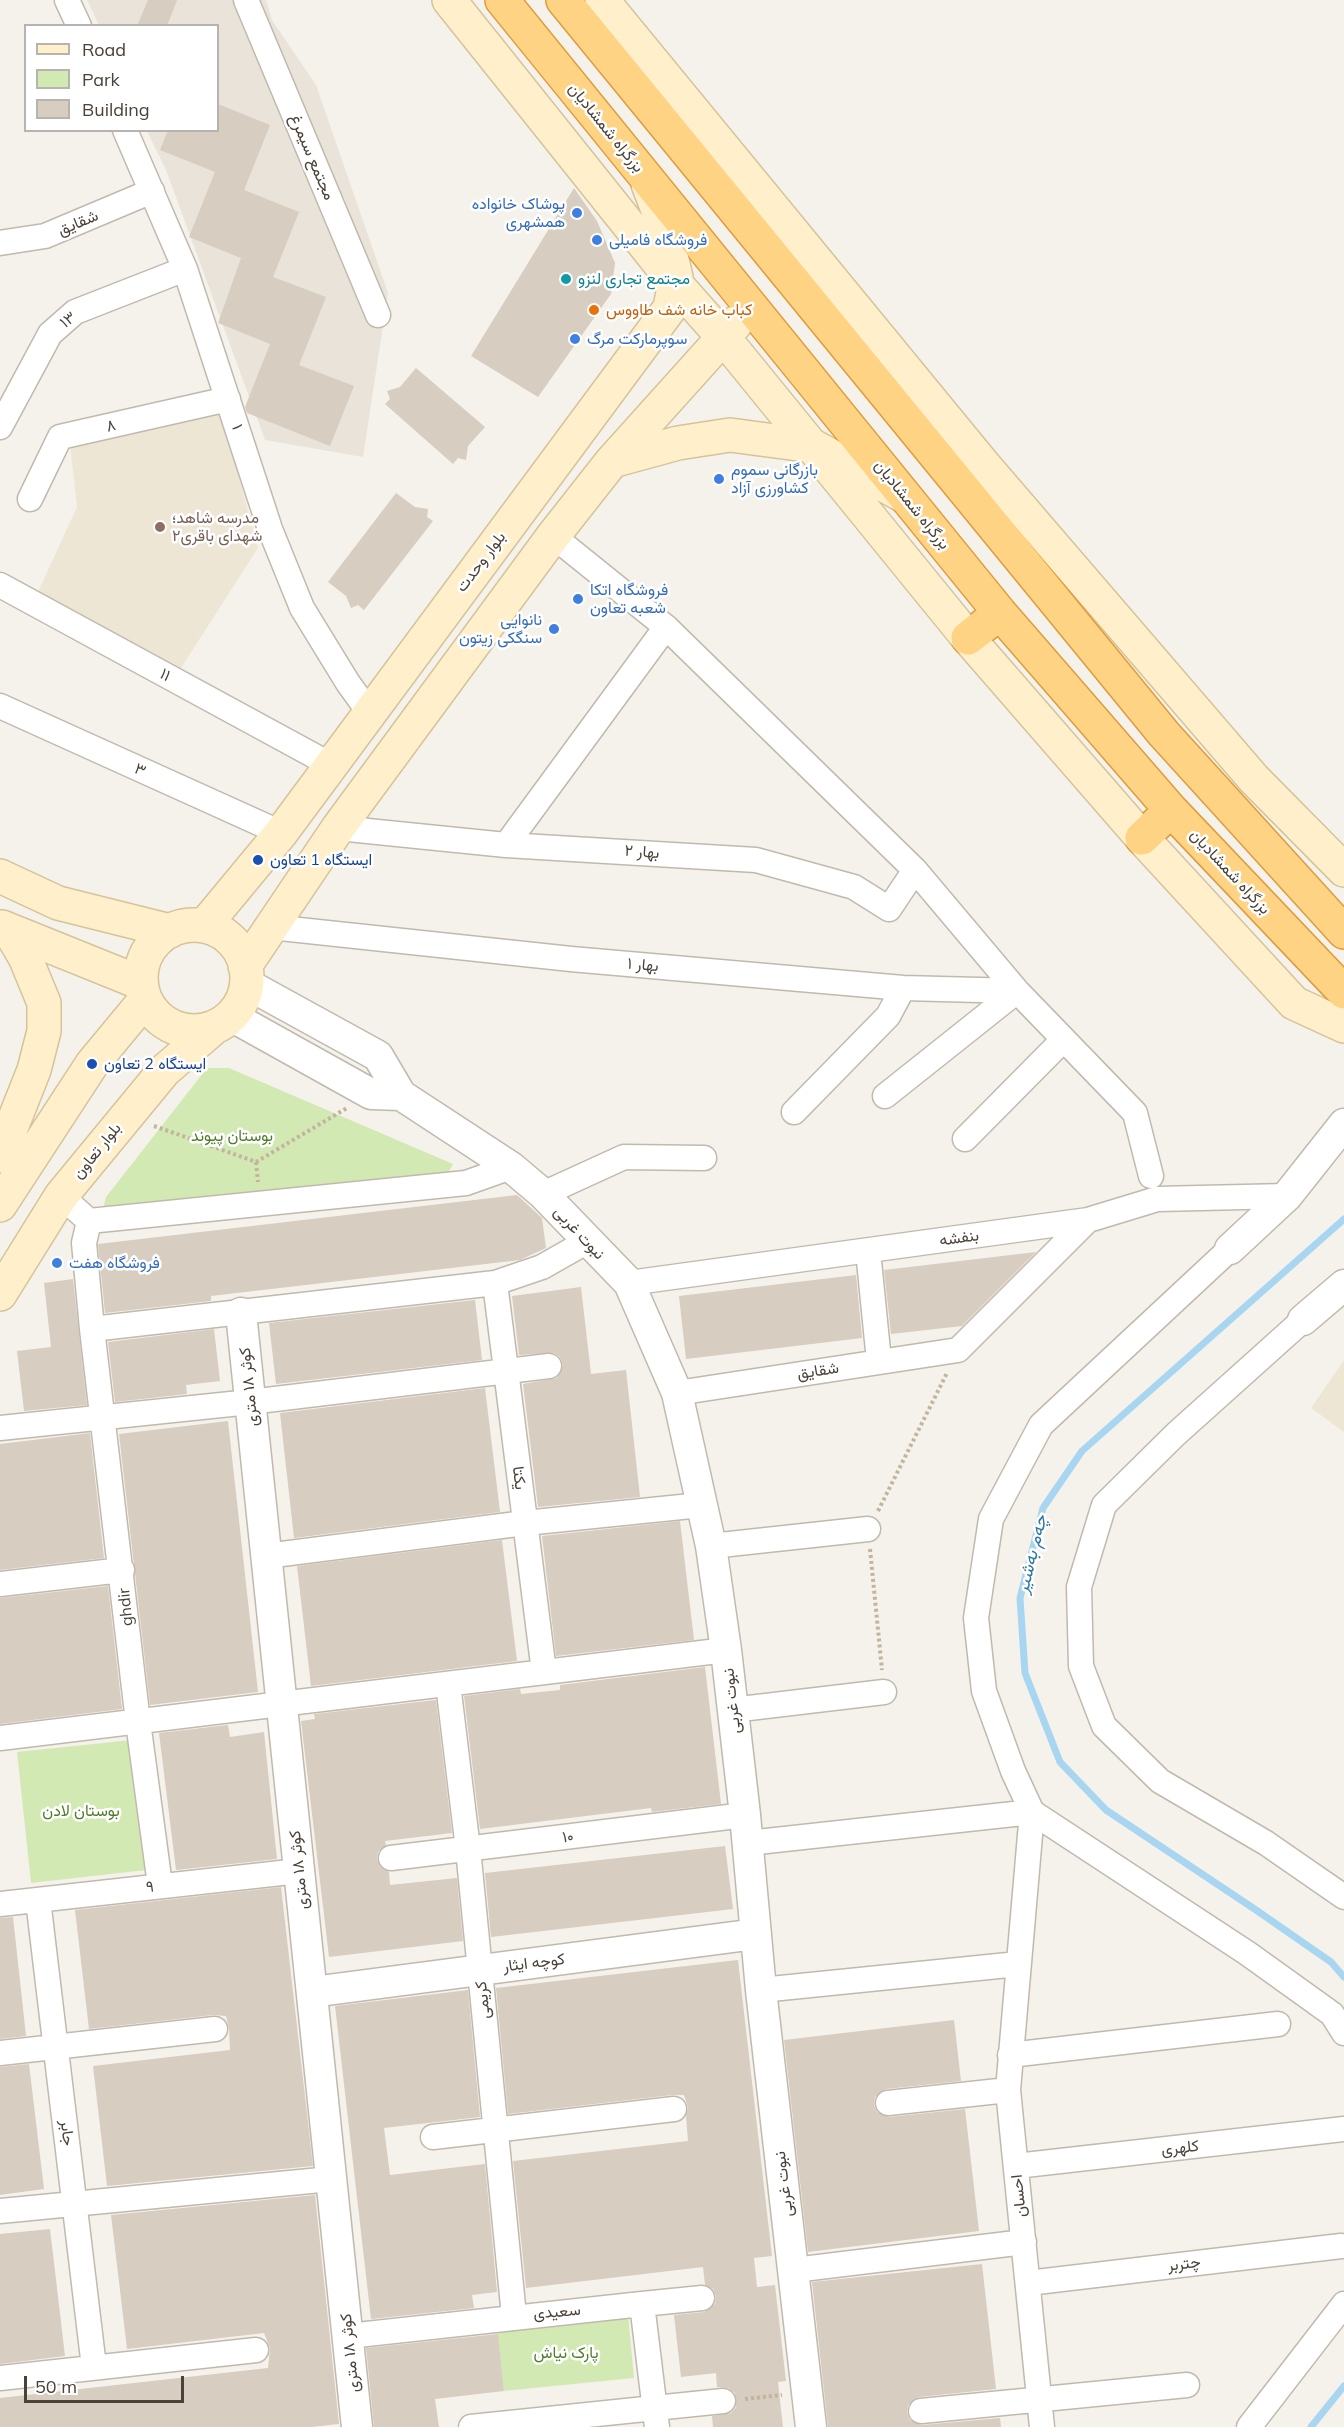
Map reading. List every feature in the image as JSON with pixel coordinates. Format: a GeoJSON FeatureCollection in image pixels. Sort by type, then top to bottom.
{"type":"FeatureCollection","features":[{"type":"Feature","properties":{"kind":"highway","name":"بزرگراه شمشادیان"},"geometry":{"type":"LineString","coordinates":[[502,0],[1000,613],[1171,810],[1344,992]]}},
{"type":"Feature","properties":{"kind":"highway"},"geometry":{"type":"LineString","coordinates":[[563,0],[1164,734],[1344,932]]}},
{"type":"Feature","properties":{"kind":"highway"},"geometry":{"type":"LineString","coordinates":[[968,638],[1000,613]]}},
{"type":"Feature","properties":{"kind":"highway"},"geometry":{"type":"LineString","coordinates":[[1142,838],[1171,810]]}},
{"type":"Feature","properties":{"kind":"main road"},"geometry":{"type":"LineString","coordinates":[[449,0],[676,284],[813,446],[968,638],[1142,838],[1294,1003],[1344,1026]]}},
{"type":"Feature","properties":{"kind":"main road"},"geometry":{"type":"LineString","coordinates":[[602,0],[1021,509],[1254,778],[1344,870]]}},
{"type":"Feature","properties":{"kind":"main road"},"geometry":{"type":"LineString","coordinates":[[687,105],[686,150],[726,153]]}},
{"type":"Feature","properties":{"kind":"main road","name":"بلوار وحدت"},"geometry":{"type":"LineString","coordinates":[[204,926],[281,832],[670,308],[676,277],[664,226],[644,174]]}},
{"type":"Feature","properties":{"kind":"main road"},"geometry":{"type":"LineString","coordinates":[[246,975],[240,952],[231,940],[204,926],[187,925],[170,931],[151,947],[143,964],[143,991],[154,1013],[168,1024],[183,1030],[200,1030],[224,1021],[242,1001],[246,975],[271,927],[338,828],[553,536],[612,461],[751,306]]}},
{"type":"Feature","properties":{"kind":"main road"},"geometry":{"type":"LineString","coordinates":[[652,331],[678,325],[693,330],[698,351],[692,372]]}},
{"type":"Feature","properties":{"kind":"main road"},"geometry":{"type":"LineString","coordinates":[[612,461],[678,442],[730,435],[813,446],[904,496]]}},
{"type":"Feature","properties":{"kind":"main road"},"geometry":{"type":"LineString","coordinates":[[0,876],[58,903],[170,931]]}},
{"type":"Feature","properties":{"kind":"main road"},"geometry":{"type":"LineString","coordinates":[[4,928],[143,991]]}},
{"type":"Feature","properties":{"kind":"main road"},"geometry":{"type":"LineString","coordinates":[[0,1156],[34,1070],[44,1031],[44,1003],[30,967],[4,928]]}},
{"type":"Feature","properties":{"kind":"main road"},"geometry":{"type":"LineString","coordinates":[[0,1205],[92,1064],[143,991]]}},
{"type":"Feature","properties":{"kind":"main road","name":"بلوار تعاون"},"geometry":{"type":"LineString","coordinates":[[0,1294],[61,1196],[125,1116],[164,1071],[224,1021]]}},
{"type":"Feature","properties":{"kind":"street"},"geometry":{"type":"LineString","coordinates":[[67,0],[78,24]]}},
{"type":"Feature","properties":{"kind":"street","name":"مجتمع سیمرغ"},"geometry":{"type":"LineString","coordinates":[[246,0],[378,315]]}},
{"type":"Feature","properties":{"kind":"street","name":"۱"},"geometry":{"type":"LineString","coordinates":[[126,132],[185,269],[270,529],[302,608],[348,683],[369,712]]}},
{"type":"Feature","properties":{"kind":"street","name":"شقایق"},"geometry":{"type":"LineString","coordinates":[[0,243],[45,236],[152,191]]}},
{"type":"Feature","properties":{"kind":"street","name":"۱۳"},"geometry":{"type":"LineString","coordinates":[[0,427],[50,334],[75,312],[185,269]]}},
{"type":"Feature","properties":{"kind":"street","name":"۸"},"geometry":{"type":"LineString","coordinates":[[30,499],[60,437],[228,399]]}},
{"type":"Feature","properties":{"kind":"street"},"geometry":{"type":"LineString","coordinates":[[553,536],[666,627],[915,870],[1017,991],[1135,1113],[1150,1176]]}},
{"type":"Feature","properties":{"kind":"street","name":"۱۱"},"geometry":{"type":"LineString","coordinates":[[0,585],[331,765]]}},
{"type":"Feature","properties":{"kind":"street"},"geometry":{"type":"LineString","coordinates":[[506,845],[666,627]]}},
{"type":"Feature","properties":{"kind":"street","name":"۳"},"geometry":{"type":"LineString","coordinates":[[0,706],[281,832]]}},
{"type":"Feature","properties":{"kind":"street","name":"بهار ۲"},"geometry":{"type":"LineString","coordinates":[[338,828],[506,845],[756,861],[854,887],[889,909],[915,870]]}},
{"type":"Feature","properties":{"kind":"street","name":"بهار ۱"},"geometry":{"type":"LineString","coordinates":[[271,927],[571,959],[903,988],[1017,991]]}},
{"type":"Feature","properties":{"kind":"street","name":"نبوت غربی"},"geometry":{"type":"LineString","coordinates":[[246,975],[378,1056],[402,1095],[511,1167],[543,1194],[586,1242],[629,1284],[677,1393],[711,1546],[726,1650],[761,1990],[812,2427]]}},
{"type":"Feature","properties":{"kind":"street"},"geometry":{"type":"LineString","coordinates":[[794,1112],[888,1017],[903,988]]}},
{"type":"Feature","properties":{"kind":"street"},"geometry":{"type":"LineString","coordinates":[[885,1096],[1017,991]]}},
{"type":"Feature","properties":{"kind":"street"},"geometry":{"type":"LineString","coordinates":[[224,1021],[371,1094],[402,1095]]}},
{"type":"Feature","properties":{"kind":"street"},"geometry":{"type":"LineString","coordinates":[[965,1139],[1063,1040]]}},
{"type":"Feature","properties":{"kind":"street"},"geometry":{"type":"LineString","coordinates":[[1344,1124],[1287,1196],[1041,1425],[992,1519],[976,1618],[984,1691],[1013,1771],[1032,1812],[1247,1953],[1332,2014],[1344,2033]]}},
{"type":"Feature","properties":{"kind":"street"},"geometry":{"type":"LineString","coordinates":[[543,1194],[624,1157],[704,1158]]}},
{"type":"Feature","properties":{"kind":"street"},"geometry":{"type":"LineString","coordinates":[[61,1196],[89,1221],[466,1183],[511,1167]]}},
{"type":"Feature","properties":{"kind":"street","name":"بنفشه"},"geometry":{"type":"LineString","coordinates":[[629,1284],[1088,1220],[1157,1198],[1287,1196]]}},
{"type":"Feature","properties":{"kind":"street"},"geometry":{"type":"LineString","coordinates":[[958,1350],[1088,1220]]}},
{"type":"Feature","properties":{"kind":"street","name":"ghdir"},"geometry":{"type":"LineString","coordinates":[[89,1221],[84,1243],[92,1329],[138,1722],[160,1885]]}},
{"type":"Feature","properties":{"kind":"street"},"geometry":{"type":"LineString","coordinates":[[92,1329],[495,1283],[543,1267],[586,1242]]}},
{"type":"Feature","properties":{"kind":"street"},"geometry":{"type":"LineString","coordinates":[[868,1251],[879,1361]]}},
{"type":"Feature","properties":{"kind":"street","name":"یکتا"},"geometry":{"type":"LineString","coordinates":[[495,1283],[544,1672]]}},
{"type":"Feature","properties":{"kind":"street"},"geometry":{"type":"LineString","coordinates":[[1344,1285],[1176,1434],[1104,1504],[1078,1587],[1081,1666],[1104,1726],[1160,1781],[1266,1844],[1344,1897]]}},
{"type":"Feature","properties":{"kind":"street","name":"کوثر ۱۸ متری"},"geometry":{"type":"LineString","coordinates":[[241,1313],[357,2427]]}},
{"type":"Feature","properties":{"kind":"street","name":"شقایق"},"geometry":{"type":"LineString","coordinates":[[677,1393],[958,1350]]}},
{"type":"Feature","properties":{"kind":"street"},"geometry":{"type":"LineString","coordinates":[[0,1428],[250,1402],[549,1366]]}},
{"type":"Feature","properties":{"kind":"street"},"geometry":{"type":"LineString","coordinates":[[266,1556],[525,1523],[701,1505]]}},
{"type":"Feature","properties":{"kind":"street"},"geometry":{"type":"LineString","coordinates":[[711,1546],[868,1530]]}},
{"type":"Feature","properties":{"kind":"street"},"geometry":{"type":"LineString","coordinates":[[0,1584],[122,1570]]}},
{"type":"Feature","properties":{"kind":"street"},"geometry":{"type":"LineString","coordinates":[[0,1738],[726,1650]]}},
{"type":"Feature","properties":{"kind":"street","name":"کریمی"},"geometry":{"type":"LineString","coordinates":[[448,1684],[468,1849],[514,2316]]}},
{"type":"Feature","properties":{"kind":"street"},"geometry":{"type":"LineString","coordinates":[[732,1710],[884,1692]]}},
{"type":"Feature","properties":{"kind":"street","name":"۱۰"},"geometry":{"type":"LineString","coordinates":[[391,1858],[468,1849],[746,1829],[1032,1812]]}},
{"type":"Feature","properties":{"kind":"street","name":"احسان"},"geometry":{"type":"LineString","coordinates":[[1032,1812],[1008,2091],[1042,2427]]}},
{"type":"Feature","properties":{"kind":"street","name":"۹"},"geometry":{"type":"LineString","coordinates":[[0,1904],[299,1871]]}},
{"type":"Feature","properties":{"kind":"street","name":"جابر"},"geometry":{"type":"LineString","coordinates":[[38,1900],[94,2367]]}},
{"type":"Feature","properties":{"kind":"street","name":"کوچه ایثار"},"geometry":{"type":"LineString","coordinates":[[312,1992],[756,1934]]}},
{"type":"Feature","properties":{"kind":"street"},"geometry":{"type":"LineString","coordinates":[[761,1990],[1018,1964]]}},
{"type":"Feature","properties":{"kind":"street"},"geometry":{"type":"LineString","coordinates":[[1010,2055],[1278,2024]]}},
{"type":"Feature","properties":{"kind":"street"},"geometry":{"type":"LineString","coordinates":[[0,2053],[215,2029]]}},
{"type":"Feature","properties":{"kind":"street"},"geometry":{"type":"LineString","coordinates":[[888,2103],[1008,2091]]}},
{"type":"Feature","properties":{"kind":"street"},"geometry":{"type":"LineString","coordinates":[[432,2137],[674,2109]]}},
{"type":"Feature","properties":{"kind":"street","name":"کلهری"},"geometry":{"type":"LineString","coordinates":[[1016,2166],[1344,2129]]}},
{"type":"Feature","properties":{"kind":"street"},"geometry":{"type":"LineString","coordinates":[[0,2211],[331,2179]]}},
{"type":"Feature","properties":{"kind":"street"},"geometry":{"type":"LineString","coordinates":[[794,2270],[1023,2242]]}},
{"type":"Feature","properties":{"kind":"street","name":"چتربر"},"geometry":{"type":"LineString","coordinates":[[1028,2283],[1341,2246]]}},
{"type":"Feature","properties":{"kind":"street","name":"سعیدی"},"geometry":{"type":"LineString","coordinates":[[348,2336],[514,2316],[702,2298]]}},
{"type":"Feature","properties":{"kind":"street"},"geometry":{"type":"LineString","coordinates":[[642,2304],[656,2417]]}},
{"type":"Feature","properties":{"kind":"street"},"geometry":{"type":"LineString","coordinates":[[1249,2427],[1344,2304]]}},
{"type":"Feature","properties":{"kind":"street"},"geometry":{"type":"LineString","coordinates":[[0,2378],[256,2350]]}},
{"type":"Feature","properties":{"kind":"street"},"geometry":{"type":"LineString","coordinates":[[921,2411],[1187,2385]]}},
{"type":"Feature","properties":{"kind":"street"},"geometry":{"type":"LineString","coordinates":[[471,2427],[656,2417],[723,2401]]}},
{"type":"Feature","properties":{"kind":"path"},"geometry":{"type":"LineString","coordinates":[[125,1116],[256,1162],[371,1094]]}},
{"type":"Feature","properties":{"kind":"path"},"geometry":{"type":"LineString","coordinates":[[884,1692],[868,1530],[958,1350]]}},
{"type":"Feature","properties":{"kind":"path"},"geometry":{"type":"LineString","coordinates":[[723,2401],[808,2393]]}},
{"type":"Feature","properties":{"kind":"shaded area"},"geometry":{"type":"Polygon","coordinates":[[[87,0],[266,0],[272,20],[316,85],[388,293],[363,457],[265,440],[166,170],[147,132],[219,132],[219,24],[99,24],[87,0]]]}},
{"type":"Feature","properties":{"kind":"shaded area","name":"مدرسه شاهد؛ شهدای باقری۲"},"geometry":{"type":"Polygon","coordinates":[[[221,410],[258,548],[181,668],[38,592],[77,507],[70,444],[221,410]]]}},
{"type":"Feature","properties":{"kind":"shaded area"},"geometry":{"type":"Polygon","coordinates":[[[1344,1360],[1344,1432],[1311,1408],[1344,1360]]]}},
{"type":"Feature","properties":{"kind":"green space","name":"بوستان پیوند"},"geometry":{"type":"Polygon","coordinates":[[[207,1068],[229,1068],[453,1164],[447,1175],[102,1212],[106,1197],[207,1068]]]}},
{"type":"Feature","properties":{"kind":"green space","name":"بوستان لادن"},"geometry":{"type":"Polygon","coordinates":[[[131,1740],[146,1870],[31,1883],[17,1752],[131,1740]]]}},
{"type":"Feature","properties":{"kind":"green space","name":"پارک نیاش"},"geometry":{"type":"Polygon","coordinates":[[[628,2314],[634,2378],[504,2391],[497,2328],[628,2314]]]}},
{"type":"Feature","properties":{"kind":"building"},"geometry":{"type":"Polygon","coordinates":[[[148,0],[177,0],[168,24],[138,24],[148,0]]]}},
{"type":"Feature","properties":{"kind":"building"},"geometry":{"type":"Polygon","coordinates":[[[219,104],[270,125],[244,190],[299,212],[273,277],[326,297],[299,365],[354,386],[330,446],[247,413],[245,407],[270,344],[218,323],[241,258],[189,237],[215,172],[160,150],[167,132],[219,132],[219,104]]]}},
{"type":"Feature","properties":{"kind":"building","name":"مجتمع تجاری لنزو"},"geometry":{"type":"Polygon","coordinates":[[[574,188],[597,221],[615,263],[611,294],[538,397],[471,356],[574,188]]]}},
{"type":"Feature","properties":{"kind":"building"},"geometry":{"type":"Polygon","coordinates":[[[416,368],[485,427],[468,446],[466,460],[458,458],[453,464],[385,404],[390,399],[387,391],[400,387],[416,368]]]}},
{"type":"Feature","properties":{"kind":"building"},"geometry":{"type":"Polygon","coordinates":[[[396,493],[415,507],[428,509],[427,517],[433,521],[364,610],[358,605],[351,608],[346,596],[328,582],[396,493]]]}},
{"type":"Feature","properties":{"kind":"building"},"geometry":{"type":"Polygon","coordinates":[[[517,1195],[542,1218],[546,1248],[520,1260],[211,1296],[211,1301],[105,1313],[98,1244],[517,1195]]]}},
{"type":"Feature","properties":{"kind":"building"},"geometry":{"type":"Polygon","coordinates":[[[1036,1252],[962,1326],[891,1334],[884,1270],[1036,1252]]]}},
{"type":"Feature","properties":{"kind":"building"},"geometry":{"type":"Polygon","coordinates":[[[856,1275],[862,1338],[686,1359],[679,1296],[856,1275]]]}},
{"type":"Feature","properties":{"kind":"building"},"geometry":{"type":"Polygon","coordinates":[[[73,1279],[87,1405],[24,1411],[17,1351],[51,1347],[44,1283],[73,1279]]]}},
{"type":"Feature","properties":{"kind":"building"},"geometry":{"type":"Polygon","coordinates":[[[581,1287],[591,1374],[626,1370],[640,1497],[538,1507],[523,1384],[557,1378],[563,1365],[560,1357],[554,1353],[519,1355],[512,1296],[581,1287]]]}},
{"type":"Feature","properties":{"kind":"building"},"geometry":{"type":"Polygon","coordinates":[[[475,1300],[482,1360],[276,1384],[269,1323],[475,1300]]]}},
{"type":"Feature","properties":{"kind":"building"},"geometry":{"type":"Polygon","coordinates":[[[214,1329],[220,1381],[186,1385],[187,1394],[115,1402],[108,1342],[214,1329]]]}},
{"type":"Feature","properties":{"kind":"building"},"geometry":{"type":"Polygon","coordinates":[[[485,1388],[500,1512],[294,1538],[280,1413],[485,1388]]]}},
{"type":"Feature","properties":{"kind":"building"},"geometry":{"type":"Polygon","coordinates":[[[228,1421],[258,1692],[150,1705],[119,1434],[228,1421]]]}},
{"type":"Feature","properties":{"kind":"building"},"geometry":{"type":"Polygon","coordinates":[[[90,1433],[104,1558],[0,1570],[0,1444],[90,1433]]]}},
{"type":"Feature","properties":{"kind":"building"},"geometry":{"type":"Polygon","coordinates":[[[680,1521],[694,1640],[556,1656],[542,1536],[680,1521]]]}},
{"type":"Feature","properties":{"kind":"building"},"geometry":{"type":"Polygon","coordinates":[[[502,1540],[517,1661],[311,1686],[297,1566],[502,1540]]]}},
{"type":"Feature","properties":{"kind":"building"},"geometry":{"type":"Polygon","coordinates":[[[108,1586],[122,1709],[0,1724],[0,1598],[108,1586]]]}},
{"type":"Feature","properties":{"kind":"building"},"geometry":{"type":"Polygon","coordinates":[[[705,1667],[721,1804],[652,1812],[651,1808],[480,1829],[464,1696],[520,1689],[521,1694],[560,1690],[560,1685],[705,1667]]]}},
{"type":"Feature","properties":{"kind":"building"},"geometry":{"type":"Polygon","coordinates":[[[436,1700],[452,1833],[385,1841],[386,1845],[378,1852],[377,1859],[380,1867],[389,1872],[390,1885],[457,1878],[463,1941],[329,1957],[301,1721],[315,1719],[314,1714],[436,1700]]]}},
{"type":"Feature","properties":{"kind":"building"},"geometry":{"type":"Polygon","coordinates":[[[228,1725],[230,1737],[264,1732],[277,1859],[176,1870],[159,1733],[228,1725]]]}},
{"type":"Feature","properties":{"kind":"building"},"geometry":{"type":"Polygon","coordinates":[[[725,1846],[733,1909],[491,1937],[485,1873],[725,1846]]]}},
{"type":"Feature","properties":{"kind":"building"},"geometry":{"type":"Polygon","coordinates":[[[281,1887],[313,2166],[107,2186],[93,2066],[230,2050],[229,2028],[226,2016],[213,2015],[89,2029],[75,1910],[281,1887]]]}},
{"type":"Feature","properties":{"kind":"building"},"geometry":{"type":"Polygon","coordinates":[[[13,1917],[26,2036],[0,2039],[0,1918],[13,1917]]]}},
{"type":"Feature","properties":{"kind":"building"},"geometry":{"type":"Polygon","coordinates":[[[738,1960],[772,2256],[754,2258],[757,2287],[775,2285],[786,2381],[778,2382],[783,2427],[713,2427],[712,2416],[731,2413],[736,2407],[735,2393],[728,2388],[717,2387],[716,2373],[681,2377],[674,2315],[704,2312],[715,2304],[716,2296],[713,2289],[705,2285],[703,2267],[526,2288],[513,2161],[688,2141],[686,2116],[688,2108],[684,2095],[508,2114],[496,1988],[738,1960]]]}},
{"type":"Feature","properties":{"kind":"building"},"geometry":{"type":"Polygon","coordinates":[[[468,1990],[480,2117],[384,2128],[390,2175],[485,2164],[497,2292],[472,2295],[474,2308],[371,2319],[335,2006],[468,1990]]]}},
{"type":"Feature","properties":{"kind":"building"},"geometry":{"type":"Polygon","coordinates":[[[954,2020],[961,2081],[886,2089],[875,2097],[874,2105],[877,2112],[889,2117],[965,2109],[979,2231],[808,2252],[784,2040],[954,2020]]]}},
{"type":"Feature","properties":{"kind":"building"},"geometry":{"type":"Polygon","coordinates":[[[29,2064],[44,2189],[0,2195],[0,2067],[29,2064]]]}},
{"type":"Feature","properties":{"kind":"building"},"geometry":{"type":"Polygon","coordinates":[[[315,2195],[339,2424],[311,2427],[0,2427],[0,2398],[268,2368],[270,2348],[264,2333],[127,2349],[111,2215],[315,2195]]]}},
{"type":"Feature","properties":{"kind":"building"},"geometry":{"type":"Polygon","coordinates":[[[50,2229],[65,2356],[0,2364],[0,2234],[50,2229]]]}},
{"type":"Feature","properties":{"kind":"building"},"geometry":{"type":"Polygon","coordinates":[[[982,2264],[996,2389],[919,2397],[908,2405],[907,2413],[910,2420],[922,2425],[1000,2418],[1001,2427],[828,2427],[812,2282],[982,2264]]]}},
{"type":"Feature","properties":{"kind":"building"},"geometry":{"type":"Polygon","coordinates":[[[498,2334],[504,2391],[435,2399],[439,2427],[374,2427],[366,2348],[498,2334]]]}},
{"type":"Feature","properties":{"kind":"waterway","name":"چەم بەشیر"},"geometry":{"type":"LineString","coordinates":[[1344,1219],[1082,1451],[1043,1508],[1020,1598],[1025,1673],[1060,1762],[1106,1810],[1331,1962],[1344,1977]]}},
{"type":"Feature","properties":{"kind":"waterway","name":"چەم بەشیر"},"geometry":{"type":"LineString","coordinates":[[1311,2427],[1344,2386]]}},
{"type":"Feature","properties":{"kind":"place","name":"پوشاک خانواده همشهری"},"geometry":{"type":"Point","coordinates":[577,213]}},
{"type":"Feature","properties":{"kind":"place","name":"فروشگاه فامیلی"},"geometry":{"type":"Point","coordinates":[597,240]}},
{"type":"Feature","properties":{"kind":"place","name":"مجتمع تجاری لنزو"},"geometry":{"type":"Point","coordinates":[566,279]}},
{"type":"Feature","properties":{"kind":"place","name":"کباب خانه شف طاووس"},"geometry":{"type":"Point","coordinates":[594,310]}},
{"type":"Feature","properties":{"kind":"place","name":"سوپرمارکت مرگ"},"geometry":{"type":"Point","coordinates":[575,339]}},
{"type":"Feature","properties":{"kind":"place","name":"بازرگانی سموم کشاورزی آزاد"},"geometry":{"type":"Point","coordinates":[719,479]}},
{"type":"Feature","properties":{"kind":"place","name":"مدرسه شاهد؛ شهدای باقری۲"},"geometry":{"type":"Point","coordinates":[160,527]}},
{"type":"Feature","properties":{"kind":"place","name":"فروشگاه اتکا شعبه تعاون"},"geometry":{"type":"Point","coordinates":[578,599]}},
{"type":"Feature","properties":{"kind":"place","name":"نانوایی سنگکی زیتون"},"geometry":{"type":"Point","coordinates":[554,629]}},
{"type":"Feature","properties":{"kind":"place","name":"ایستگاه 1 تعاون"},"geometry":{"type":"Point","coordinates":[258,860]}},
{"type":"Feature","properties":{"kind":"place","name":"ایستگاه 2 تعاون"},"geometry":{"type":"Point","coordinates":[92,1064]}},
{"type":"Feature","properties":{"kind":"place","name":"فروشگاه هفت"},"geometry":{"type":"Point","coordinates":[57,1263]}}]}
